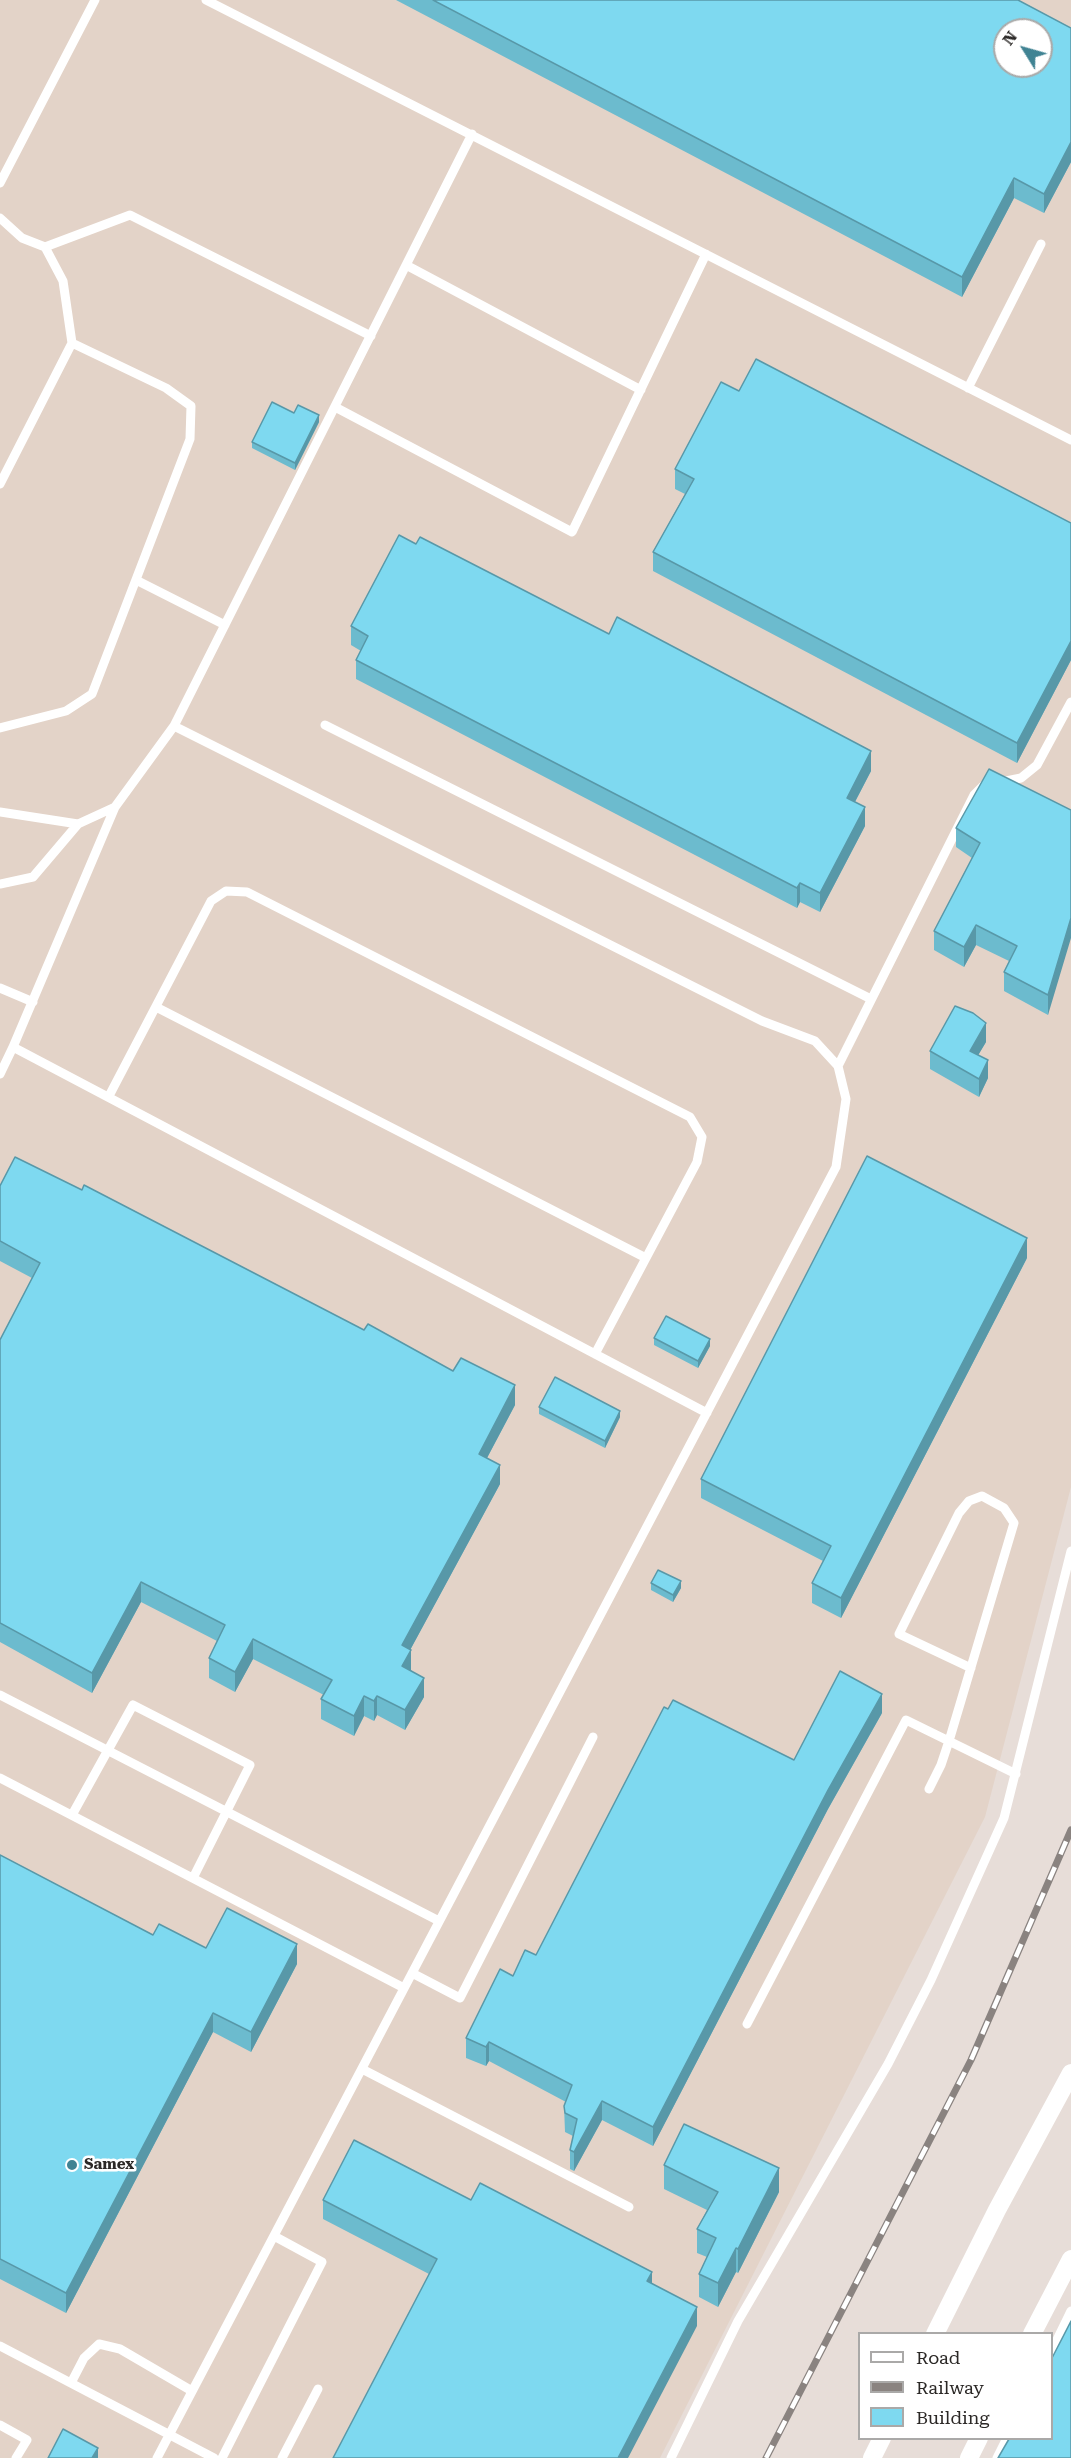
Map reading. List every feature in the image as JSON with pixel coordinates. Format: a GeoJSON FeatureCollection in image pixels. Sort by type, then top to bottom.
{"type":"FeatureCollection","features":[{"type":"Feature","properties":{"kind":"street"},"geometry":{"type":"LineString","coordinates":[[936,2332],[997,2210],[1071,2073]]}},
{"type":"Feature","properties":{"kind":"street"},"geometry":{"type":"LineString","coordinates":[[1033,2332],[1071,2259]]}},
{"type":"Feature","properties":{"kind":"street"},"geometry":{"type":"LineString","coordinates":[[872,2458],[881,2440]]}},
{"type":"Feature","properties":{"kind":"street"},"geometry":{"type":"LineString","coordinates":[[969,2458],[978,2440]]}},
{"type":"Feature","properties":{"kind":"lane"},"geometry":{"type":"LineString","coordinates":[[0,183],[95,0]]}},
{"type":"Feature","properties":{"kind":"lane"},"geometry":{"type":"LineString","coordinates":[[207,0],[1071,440]]}},
{"type":"Feature","properties":{"kind":"lane"},"geometry":{"type":"LineString","coordinates":[[0,1074],[14,1047],[115,807],[174,726],[472,134]]}},
{"type":"Feature","properties":{"kind":"lane"},"geometry":{"type":"LineString","coordinates":[[45,247],[130,215],[371,336]]}},
{"type":"Feature","properties":{"kind":"lane"},"geometry":{"type":"LineString","coordinates":[[0,218],[22,238],[45,247],[63,281],[72,343],[0,484]]}},
{"type":"Feature","properties":{"kind":"lane"},"geometry":{"type":"LineString","coordinates":[[968,388],[1041,244]]}},
{"type":"Feature","properties":{"kind":"lane"},"geometry":{"type":"LineString","coordinates":[[335,407],[573,532],[706,254]]}},
{"type":"Feature","properties":{"kind":"lane"},"geometry":{"type":"LineString","coordinates":[[406,266],[641,390]]}},
{"type":"Feature","properties":{"kind":"lane"},"geometry":{"type":"LineString","coordinates":[[0,728],[66,711],[92,694],[190,440],[191,406],[166,387],[72,343]]}},
{"type":"Feature","properties":{"kind":"lane"},"geometry":{"type":"LineString","coordinates":[[136,580],[225,626]]}},
{"type":"Feature","properties":{"kind":"lane"},"geometry":{"type":"LineString","coordinates":[[838,1066],[974,795],[986,782],[1002,782],[1021,778],[1038,765],[1071,702]]}},
{"type":"Feature","properties":{"kind":"lane"},"geometry":{"type":"LineString","coordinates":[[325,725],[871,999]]}},
{"type":"Feature","properties":{"kind":"lane"},"geometry":{"type":"LineString","coordinates":[[157,2458],[836,1167],[846,1099],[838,1066],[815,1041],[762,1021],[174,726]]}},
{"type":"Feature","properties":{"kind":"lane"},"geometry":{"type":"LineString","coordinates":[[0,884],[33,878],[78,824],[115,807]]}},
{"type":"Feature","properties":{"kind":"lane"},"geometry":{"type":"LineString","coordinates":[[0,812],[78,824]]}},
{"type":"Feature","properties":{"kind":"lane"},"geometry":{"type":"LineString","coordinates":[[109,1096],[211,900],[226,891],[248,892],[690,1117],[702,1137],[697,1162],[595,1354]]}},
{"type":"Feature","properties":{"kind":"lane"},"geometry":{"type":"LineString","coordinates":[[0,988],[33,1002]]}},
{"type":"Feature","properties":{"kind":"lane"},"geometry":{"type":"LineString","coordinates":[[156,1006],[646,1258]]}},
{"type":"Feature","properties":{"kind":"lane"},"geometry":{"type":"LineString","coordinates":[[14,1047],[707,1413]]}},
{"type":"Feature","properties":{"kind":"lane"},"geometry":{"type":"LineString","coordinates":[[929,1789],[941,1765],[949,1741],[971,1668],[1014,1523],[1004,1508],[982,1496],[969,1501],[959,1513],[898,1634],[971,1668]]}},
{"type":"Feature","properties":{"kind":"lane"},"geometry":{"type":"LineString","coordinates":[[671,2458],[738,2321],[899,2043],[1004,1818],[1071,1551]]}},
{"type":"Feature","properties":{"kind":"lane"},"geometry":{"type":"LineString","coordinates":[[0,1695],[439,1921]]}},
{"type":"Feature","properties":{"kind":"lane"},"geometry":{"type":"LineString","coordinates":[[72,1815],[133,1704],[250,1765],[193,1878]]}},
{"type":"Feature","properties":{"kind":"lane"},"geometry":{"type":"LineString","coordinates":[[747,2024],[906,1720],[1016,1774]]}},
{"type":"Feature","properties":{"kind":"lane"},"geometry":{"type":"LineString","coordinates":[[412,1972],[460,1998],[593,1737]]}},
{"type":"Feature","properties":{"kind":"lane"},"geometry":{"type":"LineString","coordinates":[[0,1778],[404,1988]]}},
{"type":"Feature","properties":{"kind":"lane"},"geometry":{"type":"LineString","coordinates":[[362,2069],[629,2207]]}},
{"type":"Feature","properties":{"kind":"lane"},"geometry":{"type":"LineString","coordinates":[[222,2458],[322,2262],[274,2236]]}},
{"type":"Feature","properties":{"kind":"lane"},"geometry":{"type":"LineString","coordinates":[[1053,2348],[1071,2311]]}},
{"type":"Feature","properties":{"kind":"lane"},"geometry":{"type":"LineString","coordinates":[[71,2383],[84,2358],[99,2344],[120,2349],[192,2391]]}},
{"type":"Feature","properties":{"kind":"lane"},"geometry":{"type":"LineString","coordinates":[[0,2346],[214,2458]]}},
{"type":"Feature","properties":{"kind":"lane"},"geometry":{"type":"LineString","coordinates":[[282,2458],[318,2388]]}},
{"type":"Feature","properties":{"kind":"lane"},"geometry":{"type":"LineString","coordinates":[[0,2425],[27,2440],[16,2458]]}},
{"type":"Feature","properties":{"kind":"lane"},"geometry":{"type":"LineString","coordinates":[[997,2458],[1006,2440]]}},
{"type":"Feature","properties":{"kind":"shaded area"},"geometry":{"type":"Polygon","coordinates":[[[0,0],[1071,0],[1071,1487],[985,1817],[660,2458],[0,2458],[0,0]]]}},
{"type":"Feature","properties":{"kind":"building"},"geometry":{"type":"Polygon","coordinates":[[[433,0],[1018,0],[1052,18],[993,18],[993,78],[1053,78],[1053,18],[1071,28],[1071,142],[1044,194],[1014,178],[962,277],[433,0]]]}},
{"type":"Feature","properties":{"kind":"building"},"geometry":{"type":"Polygon","coordinates":[[[756,359],[1071,523],[1071,641],[1017,743],[653,552],[694,479],[675,469],[721,382],[739,391],[756,359]]]}},
{"type":"Feature","properties":{"kind":"building"},"geometry":{"type":"Polygon","coordinates":[[[272,402],[294,413],[298,405],[319,415],[295,463],[252,442],[272,402]]]}},
{"type":"Feature","properties":{"kind":"building"},"geometry":{"type":"Polygon","coordinates":[[[399,535],[416,544],[420,537],[609,634],[617,617],[871,751],[847,798],[865,807],[820,893],[800,883],[797,888],[356,660],[368,636],[351,626],[399,535]]]}},
{"type":"Feature","properties":{"kind":"building"},"geometry":{"type":"Polygon","coordinates":[[[989,769],[1071,810],[1071,918],[1048,995],[1004,972],[1017,946],[976,925],[964,947],[934,931],[980,843],[956,828],[989,769]]]}},
{"type":"Feature","properties":{"kind":"building"},"geometry":{"type":"Polygon","coordinates":[[[955,1006],[973,1013],[986,1023],[970,1051],[988,1060],[979,1079],[930,1051],[955,1006]]]}},
{"type":"Feature","properties":{"kind":"building"},"geometry":{"type":"Polygon","coordinates":[[[867,1156],[1027,1238],[841,1598],[812,1583],[831,1546],[701,1479],[867,1156]]]}},
{"type":"Feature","properties":{"kind":"building"},"geometry":{"type":"Polygon","coordinates":[[[15,1157],[82,1190],[84,1185],[364,1330],[368,1324],[453,1371],[461,1358],[515,1385],[479,1454],[500,1465],[402,1645],[411,1650],[402,1666],[424,1678],[405,1710],[377,1696],[374,1701],[364,1696],[354,1716],[321,1699],[332,1680],[253,1639],[235,1672],[209,1658],[225,1625],[141,1582],[92,1673],[0,1623],[0,1340],[40,1263],[0,1241],[0,1186],[15,1157]]]}},
{"type":"Feature","properties":{"kind":"building"},"geometry":{"type":"Polygon","coordinates":[[[666,1316],[710,1339],[698,1361],[654,1338],[666,1316]]]}},
{"type":"Feature","properties":{"kind":"building"},"geometry":{"type":"Polygon","coordinates":[[[555,1377],[620,1411],[605,1441],[539,1407],[555,1377]]]}},
{"type":"Feature","properties":{"kind":"building"},"geometry":{"type":"Polygon","coordinates":[[[658,1570],[681,1581],[673,1595],[651,1583],[658,1570]]]}},
{"type":"Feature","properties":{"kind":"building"},"geometry":{"type":"Polygon","coordinates":[[[840,1671],[882,1694],[828,1790],[653,2127],[602,2101],[574,2152],[570,2150],[577,2119],[565,2113],[564,2106],[572,2085],[489,2042],[486,2047],[466,2038],[500,1969],[513,1976],[525,1950],[536,1955],[664,1707],[668,1709],[673,1700],[794,1760],[840,1671]]]}},
{"type":"Feature","properties":{"kind":"building","name":"Samex"},"geometry":{"type":"Polygon","coordinates":[[[0,1855],[153,1935],[159,1924],[206,1948],[227,1908],[297,1944],[251,2032],[213,2013],[66,2293],[0,2259],[0,1855]]]}},
{"type":"Feature","properties":{"kind":"building"},"geometry":{"type":"Polygon","coordinates":[[[684,2124],[779,2168],[718,2283],[699,2274],[716,2238],[697,2229],[718,2192],[664,2165],[684,2124]]]}},
{"type":"Feature","properties":{"kind":"building"},"geometry":{"type":"Polygon","coordinates":[[[354,2140],[471,2200],[480,2183],[652,2272],[647,2281],[697,2307],[618,2458],[333,2458],[437,2259],[323,2200],[354,2140]]]}},
{"type":"Feature","properties":{"kind":"building"},"geometry":{"type":"Polygon","coordinates":[[[1071,2321],[1071,2458],[998,2458],[1008,2440],[1053,2440],[1053,2356],[1071,2321]]]}},
{"type":"Feature","properties":{"kind":"building"},"geometry":{"type":"Polygon","coordinates":[[[63,2429],[98,2448],[92,2458],[48,2458],[63,2429]]]}},
{"type":"Feature","properties":{"kind":"railway"},"geometry":{"type":"LineString","coordinates":[[766,2458],[971,2060],[1071,1830]]}},
{"type":"Feature","properties":{"kind":"place","name":"Samex"},"geometry":{"type":"Point","coordinates":[72,2165]}}]}
